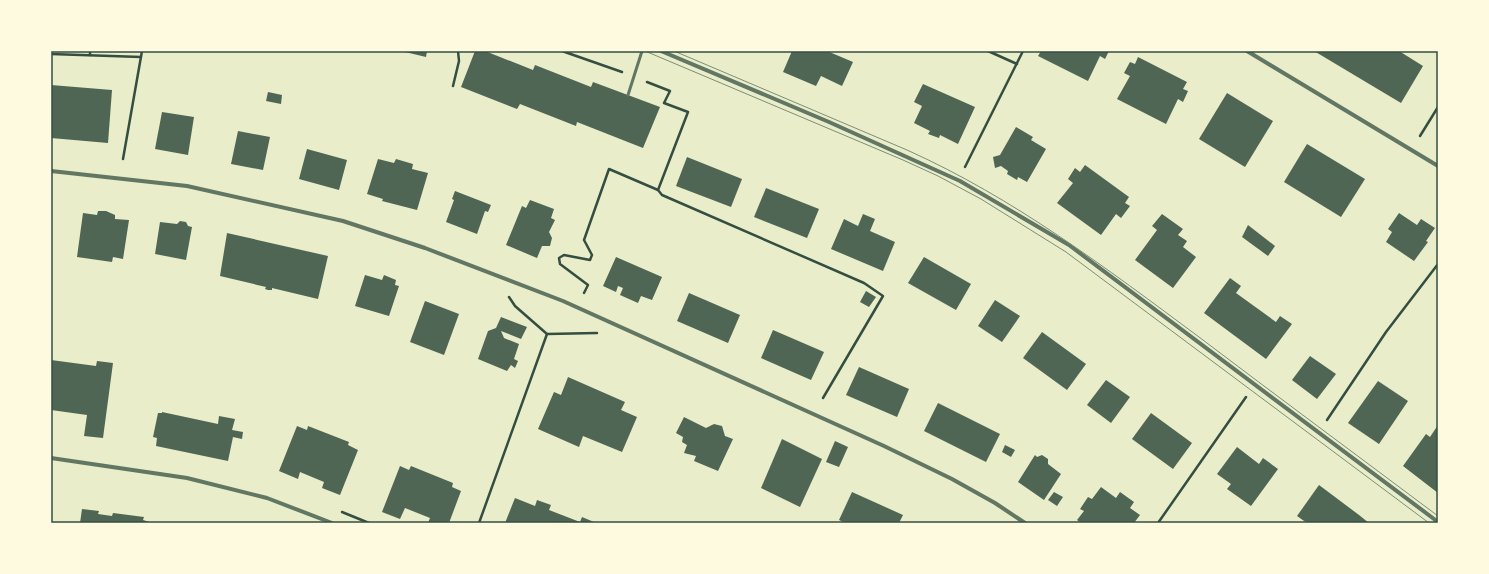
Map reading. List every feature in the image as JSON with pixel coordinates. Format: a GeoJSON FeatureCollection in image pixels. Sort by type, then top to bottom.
{"type":"FeatureCollection","features":[{"type":"Feature","properties":{"kind":"street"},"geometry":{"type":"LineString","coordinates":[[661,51],[829,122],[960,181],[1069,245],[1438,522]]}},
{"type":"Feature","properties":{"kind":"street"},"geometry":{"type":"LineString","coordinates":[[1247,51],[1438,166]]}},
{"type":"Feature","properties":{"kind":"street"},"geometry":{"type":"LineString","coordinates":[[51,171],[187,186],[343,221],[425,248],[563,301],[884,446],[952,479],[1025,523]]}},
{"type":"Feature","properties":{"kind":"street"},"geometry":{"type":"LineString","coordinates":[[51,458],[187,478],[267,498],[332,523]]}},
{"type":"Feature","properties":{"kind":"lane"},"geometry":{"type":"LineString","coordinates":[[628,95],[642,51]]}},
{"type":"Feature","properties":{"kind":"path"},"geometry":{"type":"LineString","coordinates":[[123,159],[142,51]]}},
{"type":"Feature","properties":{"kind":"path"},"geometry":{"type":"LineString","coordinates":[[453,86],[459,61],[458,51]]}},
{"type":"Feature","properties":{"kind":"path"},"geometry":{"type":"LineString","coordinates":[[562,51],[633,76],[670,91],[664,103],[688,112],[658,190]]}},
{"type":"Feature","properties":{"kind":"path"},"geometry":{"type":"LineString","coordinates":[[988,51],[1017,64]]}},
{"type":"Feature","properties":{"kind":"path"},"geometry":{"type":"LineString","coordinates":[[967,162],[1023,51]]}},
{"type":"Feature","properties":{"kind":"path"},"geometry":{"type":"LineString","coordinates":[[51,54],[141,57]]}},
{"type":"Feature","properties":{"kind":"path"},"geometry":{"type":"LineString","coordinates":[[1420,136],[1438,107]]}},
{"type":"Feature","properties":{"kind":"path"},"geometry":{"type":"LineString","coordinates":[[584,293],[588,284],[560,264],[559,258],[564,255],[590,260],[592,255],[584,240],[609,169],[658,190],[662,195],[864,283],[884,296],[823,398]]}},
{"type":"Feature","properties":{"kind":"path"},"geometry":{"type":"LineString","coordinates":[[1324,423],[1386,332],[1438,264]]}},
{"type":"Feature","properties":{"kind":"path"},"geometry":{"type":"LineString","coordinates":[[508,296],[515,306],[548,334],[599,334]]}},
{"type":"Feature","properties":{"kind":"path"},"geometry":{"type":"LineString","coordinates":[[478,523],[548,334]]}},
{"type":"Feature","properties":{"kind":"path"},"geometry":{"type":"LineString","coordinates":[[1158,523],[1246,397]]}},
{"type":"Feature","properties":{"kind":"building"},"geometry":{"type":"Polygon","coordinates":[[[401,51],[427,51],[426,57],[401,51]]]}},
{"type":"Feature","properties":{"kind":"building"},"geometry":{"type":"Polygon","coordinates":[[[475,51],[485,51],[533,70],[535,65],[591,87],[593,82],[660,107],[643,148],[577,122],[576,126],[520,104],[517,109],[461,87],[475,51]]]}},
{"type":"Feature","properties":{"kind":"building"},"geometry":{"type":"Polygon","coordinates":[[[792,51],[827,51],[853,62],[842,86],[821,76],[816,86],[783,72],[792,51]]]}},
{"type":"Feature","properties":{"kind":"building"},"geometry":{"type":"Polygon","coordinates":[[[1041,51],[1109,51],[1105,59],[1100,56],[1088,81],[1038,56],[1041,51]]]}},
{"type":"Feature","properties":{"kind":"building"},"geometry":{"type":"Polygon","coordinates":[[[1314,51],[1399,51],[1423,66],[1401,103],[1314,51]]]}},
{"type":"Feature","properties":{"kind":"building"},"geometry":{"type":"Polygon","coordinates":[[[1138,57],[1187,82],[1183,89],[1188,91],[1183,102],[1178,99],[1166,124],[1117,99],[1130,76],[1124,73],[1130,62],[1135,64],[1138,57]]]}},
{"type":"Feature","properties":{"kind":"building"},"geometry":{"type":"Polygon","coordinates":[[[923,84],[975,107],[958,144],[940,135],[939,138],[928,134],[930,131],[914,123],[922,106],[914,102],[923,84]]]}},
{"type":"Feature","properties":{"kind":"building"},"geometry":{"type":"Polygon","coordinates":[[[51,85],[112,90],[108,143],[51,138],[51,85]]]}},
{"type":"Feature","properties":{"kind":"building"},"geometry":{"type":"Polygon","coordinates":[[[268,92],[282,95],[281,104],[266,101],[268,92]]]}},
{"type":"Feature","properties":{"kind":"building"},"geometry":{"type":"Polygon","coordinates":[[[1227,93],[1273,121],[1245,167],[1199,139],[1227,93]]]}},
{"type":"Feature","properties":{"kind":"building"},"geometry":{"type":"Polygon","coordinates":[[[162,112],[194,117],[188,155],[155,149],[162,112]]]}},
{"type":"Feature","properties":{"kind":"building"},"geometry":{"type":"Polygon","coordinates":[[[1016,127],[1033,137],[1031,140],[1046,149],[1027,182],[1018,177],[1017,180],[1007,174],[1008,171],[1001,166],[995,168],[993,157],[1000,155],[1016,127]]]}},
{"type":"Feature","properties":{"kind":"building"},"geometry":{"type":"Polygon","coordinates":[[[238,131],[270,137],[263,170],[231,164],[238,131]]]}},
{"type":"Feature","properties":{"kind":"building"},"geometry":{"type":"Polygon","coordinates":[[[1307,144],[1365,179],[1341,217],[1284,182],[1307,144]]]}},
{"type":"Feature","properties":{"kind":"building"},"geometry":{"type":"Polygon","coordinates":[[[307,149],[347,160],[339,190],[299,179],[307,149]]]}},
{"type":"Feature","properties":{"kind":"building"},"geometry":{"type":"Polygon","coordinates":[[[687,157],[742,179],[731,207],[676,186],[687,157]]]}},
{"type":"Feature","properties":{"kind":"building"},"geometry":{"type":"Polygon","coordinates":[[[378,159],[394,163],[396,159],[413,164],[412,169],[428,173],[417,210],[382,201],[383,199],[367,194],[378,159]]]}},
{"type":"Feature","properties":{"kind":"building"},"geometry":{"type":"Polygon","coordinates":[[[1085,165],[1129,197],[1125,203],[1130,206],[1121,218],[1116,214],[1101,235],[1057,203],[1073,183],[1068,179],[1075,168],[1080,172],[1085,165]]]}},
{"type":"Feature","properties":{"kind":"building"},"geometry":{"type":"Polygon","coordinates":[[[766,188],[819,209],[807,238],[754,217],[766,188]]]}},
{"type":"Feature","properties":{"kind":"building"},"geometry":{"type":"Polygon","coordinates":[[[455,191],[491,205],[488,212],[485,211],[477,234],[446,222],[454,200],[452,199],[455,191]]]}},
{"type":"Feature","properties":{"kind":"building"},"geometry":{"type":"Polygon","coordinates":[[[530,200],[554,209],[551,218],[555,220],[549,232],[552,238],[550,246],[542,246],[537,258],[506,245],[522,206],[526,208],[530,200]]]}},
{"type":"Feature","properties":{"kind":"building"},"geometry":{"type":"Polygon","coordinates":[[[98,211],[106,211],[115,215],[115,219],[129,220],[123,259],[113,257],[112,262],[77,257],[83,213],[97,215],[98,211]]]}},
{"type":"Feature","properties":{"kind":"building"},"geometry":{"type":"Polygon","coordinates":[[[1399,213],[1417,225],[1421,219],[1435,228],[1426,241],[1428,242],[1414,261],[1386,242],[1392,232],[1388,229],[1399,213]]]}},
{"type":"Feature","properties":{"kind":"building"},"geometry":{"type":"Polygon","coordinates":[[[863,214],[875,219],[870,231],[895,242],[883,271],[831,249],[844,219],[858,226],[863,214]]]}},
{"type":"Feature","properties":{"kind":"building"},"geometry":{"type":"Polygon","coordinates":[[[1162,214],[1183,229],[1178,235],[1187,241],[1183,247],[1196,257],[1173,288],[1135,260],[1157,230],[1152,226],[1162,214]]]}},
{"type":"Feature","properties":{"kind":"building"},"geometry":{"type":"Polygon","coordinates":[[[180,221],[186,222],[188,226],[192,227],[186,260],[155,254],[160,222],[177,224],[180,221]]]}},
{"type":"Feature","properties":{"kind":"building"},"geometry":{"type":"Polygon","coordinates":[[[1248,225],[1275,246],[1268,256],[1242,237],[1248,225]]]}},
{"type":"Feature","properties":{"kind":"building"},"geometry":{"type":"Polygon","coordinates":[[[227,233],[328,256],[318,299],[272,288],[272,290],[268,290],[265,289],[266,287],[220,276],[227,233]]]}},
{"type":"Feature","properties":{"kind":"building"},"geometry":{"type":"Polygon","coordinates":[[[616,257],[662,277],[652,300],[641,296],[638,303],[620,295],[623,288],[618,286],[616,292],[603,286],[616,257]]]}},
{"type":"Feature","properties":{"kind":"building"},"geometry":{"type":"Polygon","coordinates":[[[924,257],[971,284],[956,310],[908,283],[924,257]]]}},
{"type":"Feature","properties":{"kind":"building"},"geometry":{"type":"Polygon","coordinates":[[[365,275],[382,280],[384,275],[396,280],[395,285],[399,286],[389,316],[355,306],[365,275]]]}},
{"type":"Feature","properties":{"kind":"building"},"geometry":{"type":"Polygon","coordinates":[[[1230,278],[1241,286],[1236,293],[1276,322],[1280,316],[1292,324],[1266,359],[1204,313],[1230,278]]]}},
{"type":"Feature","properties":{"kind":"building"},"geometry":{"type":"Polygon","coordinates":[[[866,291],[876,297],[869,307],[860,302],[866,291]]]}},
{"type":"Feature","properties":{"kind":"building"},"geometry":{"type":"Polygon","coordinates":[[[689,293],[740,315],[728,343],[677,321],[689,293]]]}},
{"type":"Feature","properties":{"kind":"building"},"geometry":{"type":"Polygon","coordinates":[[[995,300],[1020,316],[1002,342],[978,326],[995,300]]]}},
{"type":"Feature","properties":{"kind":"building"},"geometry":{"type":"Polygon","coordinates":[[[425,301],[459,314],[444,355],[410,342],[425,301]]]}},
{"type":"Feature","properties":{"kind":"building"},"geometry":{"type":"Polygon","coordinates":[[[501,317],[527,327],[521,339],[501,331],[504,338],[519,344],[514,359],[518,361],[515,368],[511,365],[507,371],[478,359],[488,331],[496,328],[501,317]]]}},
{"type":"Feature","properties":{"kind":"building"},"geometry":{"type":"Polygon","coordinates":[[[773,330],[824,352],[811,380],[761,358],[773,330]]]}},
{"type":"Feature","properties":{"kind":"building"},"geometry":{"type":"Polygon","coordinates":[[[1042,332],[1086,364],[1067,390],[1023,358],[1042,332]]]}},
{"type":"Feature","properties":{"kind":"building"},"geometry":{"type":"Polygon","coordinates":[[[1310,356],[1336,374],[1317,399],[1292,380],[1310,356]]]}},
{"type":"Feature","properties":{"kind":"building"},"geometry":{"type":"Polygon","coordinates":[[[51,360],[96,366],[97,361],[113,363],[103,438],[84,436],[87,415],[51,410],[51,360]]]}},
{"type":"Feature","properties":{"kind":"building"},"geometry":{"type":"Polygon","coordinates":[[[859,367],[909,389],[897,417],[846,395],[859,367]]]}},
{"type":"Feature","properties":{"kind":"building"},"geometry":{"type":"Polygon","coordinates":[[[568,377],[625,402],[621,410],[637,417],[622,452],[583,436],[579,447],[538,429],[554,392],[561,395],[568,377]]]}},
{"type":"Feature","properties":{"kind":"building"},"geometry":{"type":"Polygon","coordinates":[[[1106,380],[1130,397],[1111,423],[1087,405],[1106,380]]]}},
{"type":"Feature","properties":{"kind":"building"},"geometry":{"type":"Polygon","coordinates":[[[1378,381],[1408,401],[1379,444],[1348,423],[1378,381]]]}},
{"type":"Feature","properties":{"kind":"building"},"geometry":{"type":"Polygon","coordinates":[[[938,403],[1000,434],[986,462],[924,431],[938,403]]]}},
{"type":"Feature","properties":{"kind":"building"},"geometry":{"type":"Polygon","coordinates":[[[162,412],[218,424],[219,416],[235,419],[232,430],[243,432],[242,439],[233,437],[228,461],[156,446],[157,438],[153,437],[158,413],[162,412]]]}},
{"type":"Feature","properties":{"kind":"building"},"geometry":{"type":"Polygon","coordinates":[[[1151,413],[1192,443],[1173,469],[1132,439],[1151,413]]]}},
{"type":"Feature","properties":{"kind":"building"},"geometry":{"type":"Polygon","coordinates":[[[684,417],[706,428],[714,424],[722,426],[725,436],[733,439],[718,471],[694,461],[696,456],[684,453],[687,445],[682,442],[683,437],[676,433],[684,417]]]}},
{"type":"Feature","properties":{"kind":"building"},"geometry":{"type":"Polygon","coordinates":[[[1438,425],[1438,493],[1403,466],[1426,434],[1430,437],[1438,425]]]}},
{"type":"Feature","properties":{"kind":"building"},"geometry":{"type":"Polygon","coordinates":[[[297,426],[307,430],[308,426],[349,442],[348,445],[358,450],[340,495],[322,488],[324,482],[300,472],[298,479],[279,471],[297,426]]]}},
{"type":"Feature","properties":{"kind":"building"},"geometry":{"type":"Polygon","coordinates":[[[782,439],[822,459],[800,507],[761,488],[782,439]]]}},
{"type":"Feature","properties":{"kind":"building"},"geometry":{"type":"Polygon","coordinates":[[[835,441],[848,447],[839,467],[826,462],[835,441]]]}},
{"type":"Feature","properties":{"kind":"building"},"geometry":{"type":"Polygon","coordinates":[[[1005,445],[1015,450],[1011,457],[1002,452],[1005,445]]]}},
{"type":"Feature","properties":{"kind":"building"},"geometry":{"type":"Polygon","coordinates":[[[1237,447],[1259,464],[1263,458],[1278,469],[1251,506],[1227,489],[1231,484],[1217,474],[1237,447]]]}},
{"type":"Feature","properties":{"kind":"building"},"geometry":{"type":"Polygon","coordinates":[[[1035,455],[1037,457],[1042,455],[1048,459],[1048,464],[1061,474],[1044,500],[1018,482],[1035,455]]]}},
{"type":"Feature","properties":{"kind":"building"},"geometry":{"type":"Polygon","coordinates":[[[400,466],[409,470],[411,466],[453,483],[452,487],[461,491],[449,523],[428,523],[430,518],[405,508],[400,519],[382,512],[400,466]]]}},
{"type":"Feature","properties":{"kind":"building"},"geometry":{"type":"Polygon","coordinates":[[[1319,485],[1369,523],[1307,523],[1297,516],[1319,485]]]}},
{"type":"Feature","properties":{"kind":"building"},"geometry":{"type":"Polygon","coordinates":[[[1101,487],[1116,498],[1120,492],[1134,502],[1130,508],[1140,515],[1134,523],[1081,523],[1077,520],[1084,511],[1080,509],[1088,497],[1092,499],[1101,487]]]}},
{"type":"Feature","properties":{"kind":"building"},"geometry":{"type":"Polygon","coordinates":[[[852,492],[903,515],[899,523],[845,523],[839,520],[852,492]]]}},
{"type":"Feature","properties":{"kind":"building"},"geometry":{"type":"Polygon","coordinates":[[[1054,492],[1063,497],[1057,506],[1048,500],[1054,492]]]}},
{"type":"Feature","properties":{"kind":"building"},"geometry":{"type":"Polygon","coordinates":[[[515,498],[535,506],[537,500],[551,505],[549,510],[580,522],[582,517],[594,523],[505,523],[515,498]]]}},
{"type":"Feature","properties":{"kind":"building"},"geometry":{"type":"Polygon","coordinates":[[[82,509],[99,511],[98,514],[112,516],[113,513],[144,517],[143,520],[153,523],[80,523],[82,509]]]}},
{"type":"Feature","properties":{"kind":"tram line"},"geometry":{"type":"LineString","coordinates":[[645,51],[903,160],[938,176],[981,199],[1066,252],[1429,523]]}},
{"type":"Feature","properties":{"kind":"tram line"},"geometry":{"type":"LineString","coordinates":[[674,51],[907,150],[985,190],[1022,212],[1129,285],[1438,516]]}}]}
